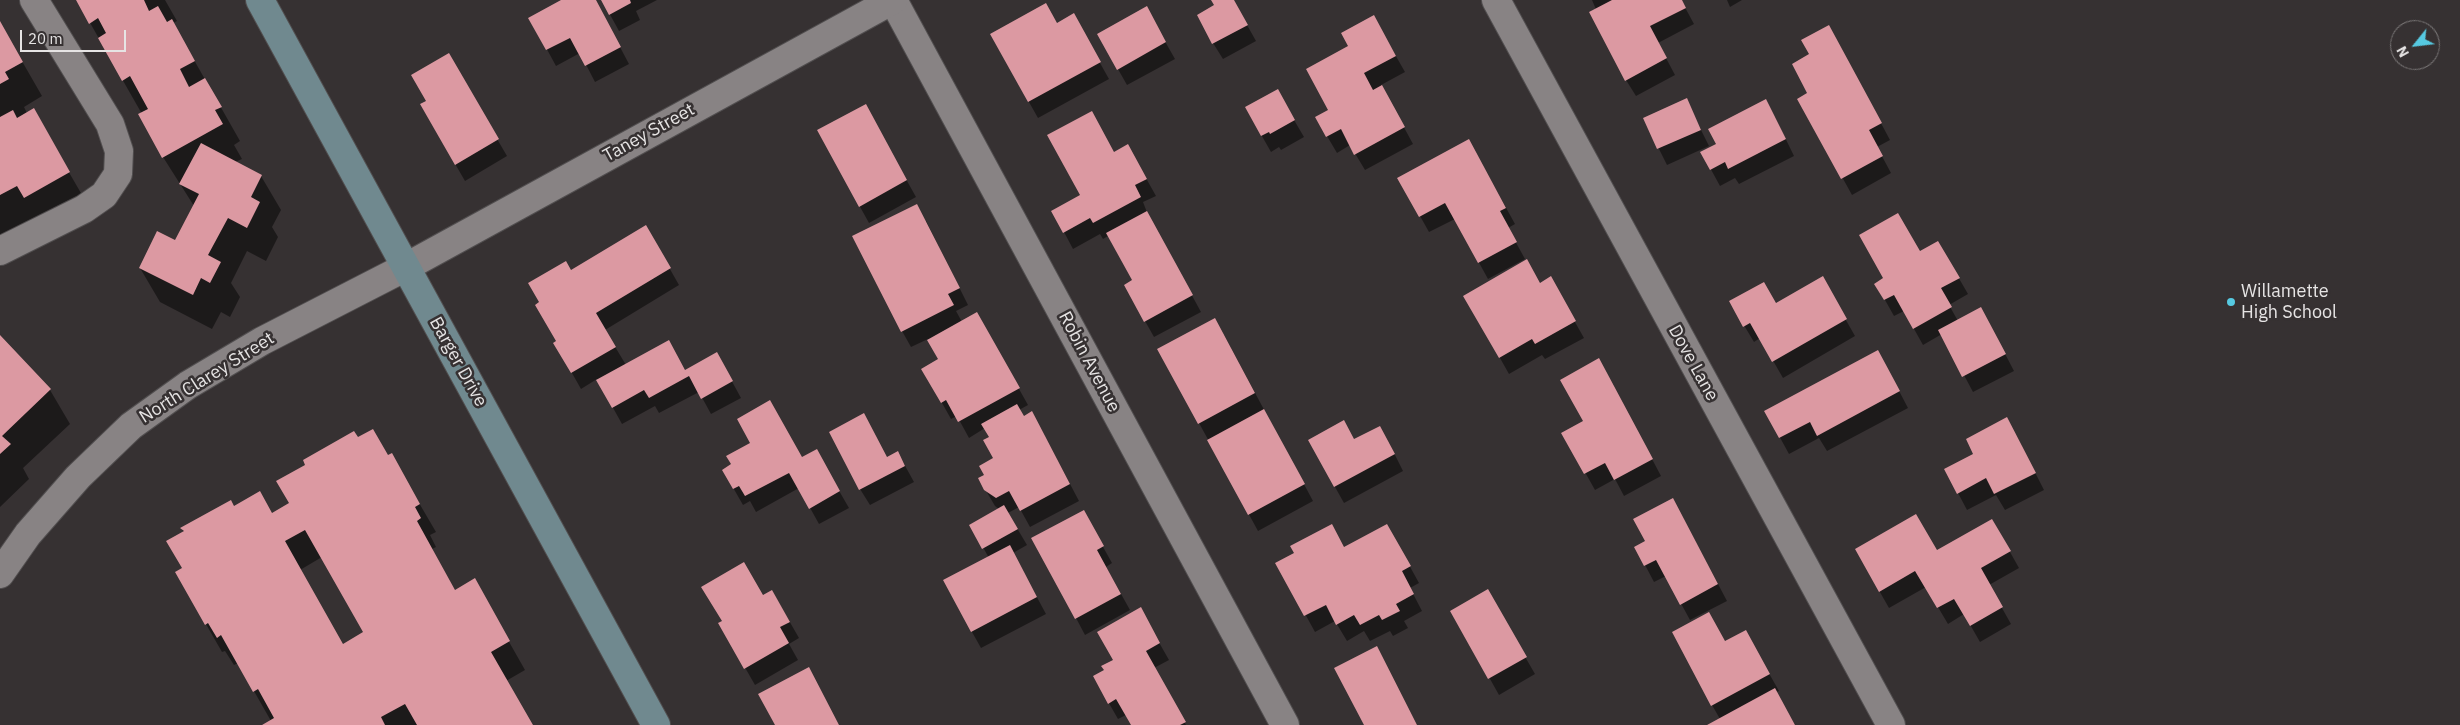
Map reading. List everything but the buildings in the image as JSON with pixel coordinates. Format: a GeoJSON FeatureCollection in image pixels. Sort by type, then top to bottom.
{"type":"FeatureCollection","features":[{"type":"Feature","properties":{"kind":"main road","name":"Barger Drive"},"geometry":{"type":"LineString","coordinates":[[260,0],[656,725]]}},
{"type":"Feature","properties":{"kind":"street"},"geometry":{"type":"LineString","coordinates":[[0,251],[84,209],[104,195],[118,174],[119,150],[110,124],[34,0]]}},
{"type":"Feature","properties":{"kind":"street","name":"Taney Street"},"geometry":{"type":"LineString","coordinates":[[406,267],[893,0]]}},
{"type":"Feature","properties":{"kind":"street","name":"Robin Avenue"},"geometry":{"type":"LineString","coordinates":[[893,0],[1284,725]]}},
{"type":"Feature","properties":{"kind":"street","name":"Dove Lane"},"geometry":{"type":"LineString","coordinates":[[1496,0],[1891,725]]}},
{"type":"Feature","properties":{"kind":"street","name":"North Clarey Street"},"geometry":{"type":"LineString","coordinates":[[0,574],[28,534],[78,477],[131,426],[188,385],[262,341],[406,267]]}},
{"type":"Feature","properties":{"kind":"place","name":"Willamette High School"},"geometry":{"type":"Point","coordinates":[2231,302]}}]}
